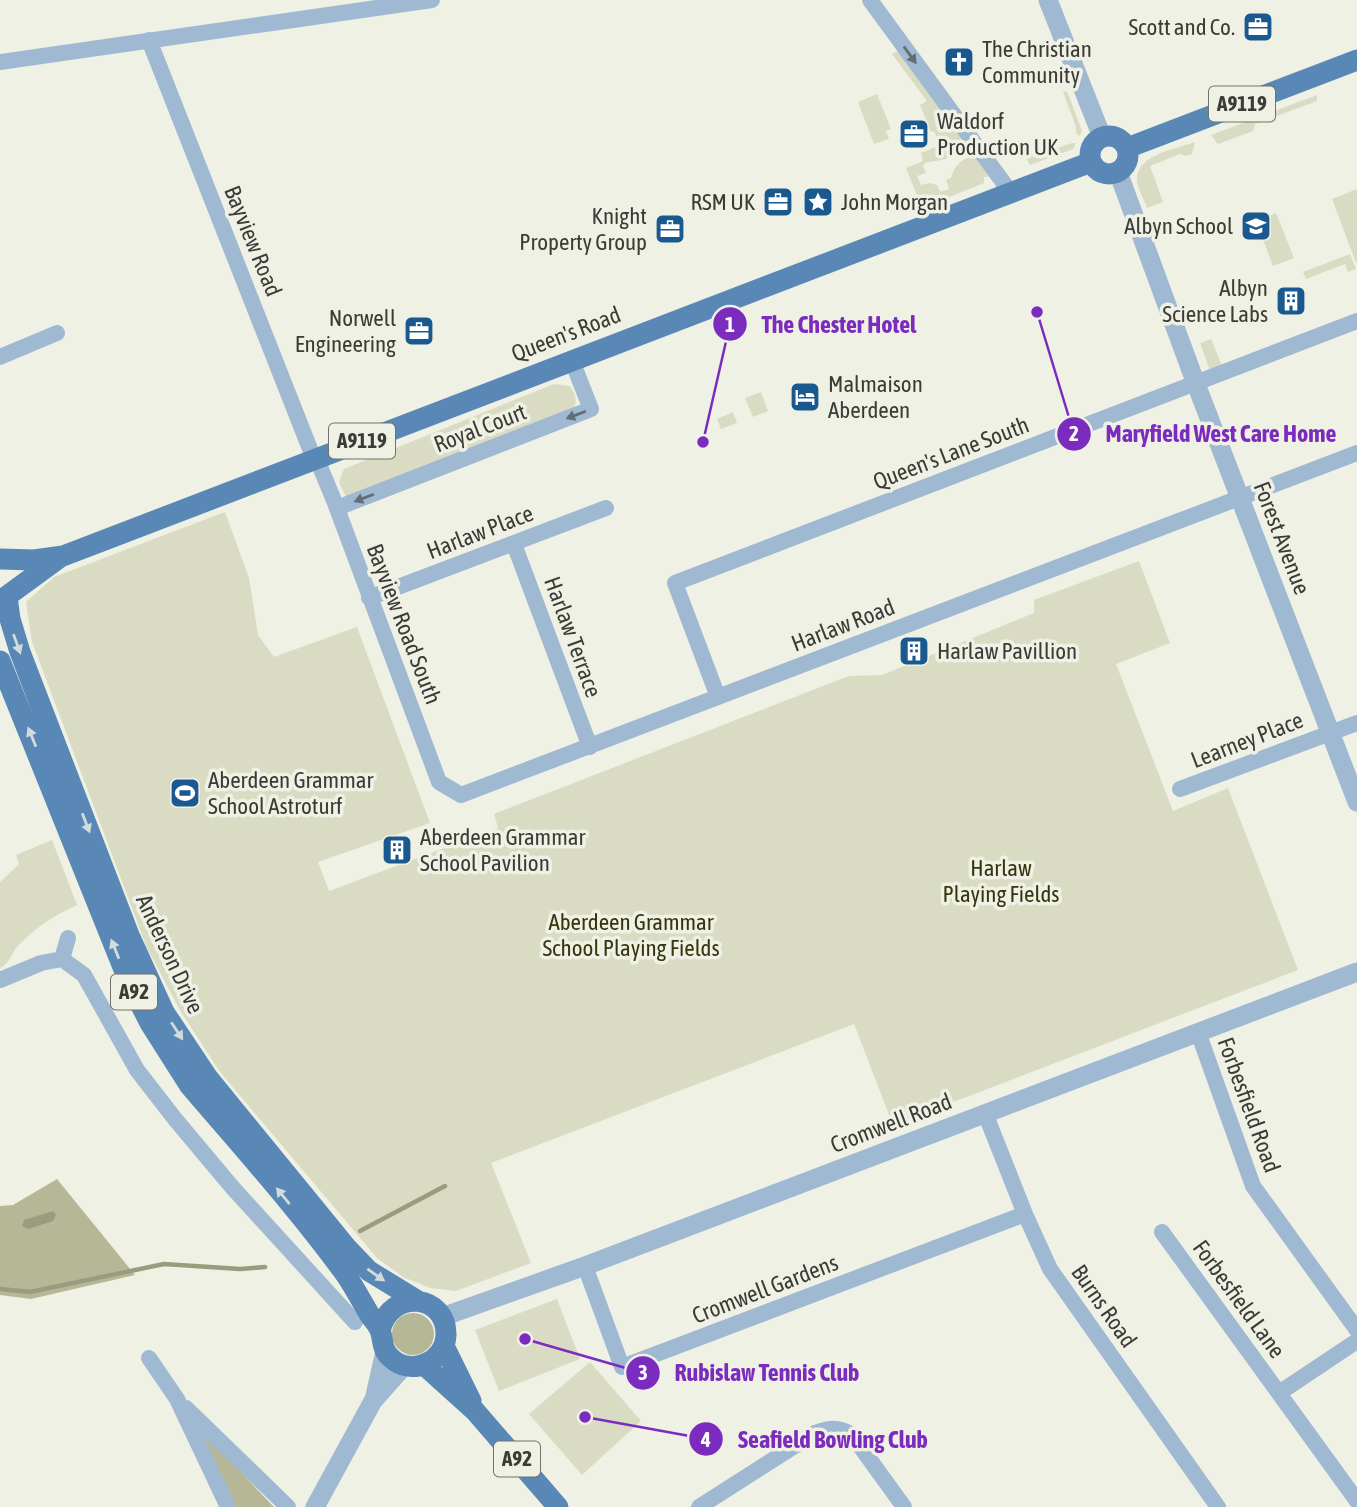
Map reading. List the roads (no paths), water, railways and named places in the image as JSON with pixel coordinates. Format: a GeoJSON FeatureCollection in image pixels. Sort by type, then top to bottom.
{"type":"FeatureCollection","features":[{"type":"Feature","properties":{"kind":"main road","name":"A9119"},"geometry":{"type":"LineString","coordinates":[[1127,148],[1357,60]]}},
{"type":"Feature","properties":{"kind":"main road"},"geometry":{"type":"LineString","coordinates":[[1102,137],[1118,138],[1127,148],[1126,164],[1118,172],[1102,173],[1091,162],[1092,147],[1102,137]]}},
{"type":"Feature","properties":{"kind":"main road","name":"Queen's Road"},"geometry":{"type":"LineString","coordinates":[[0,561],[61,556],[1091,162]]}},
{"type":"Feature","properties":{"kind":"main road","name":"Queen's Road"},"geometry":{"type":"LineString","coordinates":[[4,601],[61,556]]}},
{"type":"Feature","properties":{"kind":"main road","name":"A92"},"geometry":{"type":"LineString","coordinates":[[0,561],[9,580],[4,601]]}},
{"type":"Feature","properties":{"kind":"main road","name":"Anderson Drive"},"geometry":{"type":"LineString","coordinates":[[4,601],[20,652],[129,934],[164,1012],[208,1078],[345,1247],[369,1271],[418,1301]]}},
{"type":"Feature","properties":{"kind":"main road","name":"Anderson Drive"},"geometry":{"type":"LineString","coordinates":[[0,661],[124,971],[150,1023],[191,1086],[352,1283],[382,1341]]}},
{"type":"Feature","properties":{"kind":"main road"},"geometry":{"type":"LineString","coordinates":[[382,1341],[383,1320],[397,1305],[418,1301]]}},
{"type":"Feature","properties":{"kind":"main road","name":"A92"},"geometry":{"type":"LineString","coordinates":[[418,1301],[428,1304],[442,1317],[445,1327],[444,1346],[475,1411]]}},
{"type":"Feature","properties":{"kind":"main road","name":"A92"},"geometry":{"type":"LineString","coordinates":[[382,1341],[393,1360],[414,1365],[475,1411],[558,1507]]}},
{"type":"Feature","properties":{"kind":"main road"},"geometry":{"type":"LineString","coordinates":[[414,1365],[436,1358],[444,1346]]}},
{"type":"Feature","properties":{"kind":"street"},"geometry":{"type":"LineString","coordinates":[[0,62],[432,0]]}},
{"type":"Feature","properties":{"kind":"street"},"geometry":{"type":"LineString","coordinates":[[870,0],[1011,193]]}},
{"type":"Feature","properties":{"kind":"street"},"geometry":{"type":"LineString","coordinates":[[1048,0],[1102,137]]}},
{"type":"Feature","properties":{"kind":"street","name":"Bayview Road"},"geometry":{"type":"LineString","coordinates":[[149,40],[315,459]]}},
{"type":"Feature","properties":{"kind":"street","name":"Forest Avenue"},"geometry":{"type":"LineString","coordinates":[[1118,172],[1196,384],[1357,802]]}},
{"type":"Feature","properties":{"kind":"street","name":"Queen's Lane South"},"geometry":{"type":"LineString","coordinates":[[718,697],[674,583],[1357,321]]}},
{"type":"Feature","properties":{"kind":"street"},"geometry":{"type":"LineString","coordinates":[[0,357],[57,333]]}},
{"type":"Feature","properties":{"kind":"street","name":"Royal Court"},"geometry":{"type":"LineString","coordinates":[[337,508],[591,409],[572,361]]}},
{"type":"Feature","properties":{"kind":"street","name":"Harlaw Road"},"geometry":{"type":"LineString","coordinates":[[461,795],[1357,453]]}},
{"type":"Feature","properties":{"kind":"street","name":"Bayview Road South"},"geometry":{"type":"LineString","coordinates":[[315,459],[337,508],[439,782],[461,795]]}},
{"type":"Feature","properties":{"kind":"street","name":"Harlaw Place"},"geometry":{"type":"LineString","coordinates":[[369,598],[606,508]]}},
{"type":"Feature","properties":{"kind":"street","name":"Harlaw Terrace"},"geometry":{"type":"LineString","coordinates":[[514,544],[590,747]]}},
{"type":"Feature","properties":{"kind":"street","name":"Learney Place"},"geometry":{"type":"LineString","coordinates":[[1180,789],[1357,723]]}},
{"type":"Feature","properties":{"kind":"street"},"geometry":{"type":"LineString","coordinates":[[62,959],[68,938]]}},
{"type":"Feature","properties":{"kind":"street"},"geometry":{"type":"LineString","coordinates":[[0,980],[41,963],[62,959],[85,975],[137,1070],[232,1187],[355,1322]]}},
{"type":"Feature","properties":{"kind":"street","name":"Cromwell Road"},"geometry":{"type":"LineString","coordinates":[[442,1317],[585,1266],[1357,972]]}},
{"type":"Feature","properties":{"kind":"street","name":"Forbesfield Road"},"geometry":{"type":"LineString","coordinates":[[1198,1032],[1253,1186],[1357,1330]]}},
{"type":"Feature","properties":{"kind":"street","name":"Burns Road"},"geometry":{"type":"LineString","coordinates":[[985,1113],[1049,1269],[1218,1507]]}},
{"type":"Feature","properties":{"kind":"street","name":"Cromwell Gardens"},"geometry":{"type":"LineString","coordinates":[[585,1266],[622,1367],[1025,1214]]}},
{"type":"Feature","properties":{"kind":"street","name":"Forbesfield Lane"},"geometry":{"type":"LineString","coordinates":[[1162,1232],[1357,1501]]}},
{"type":"Feature","properties":{"kind":"street"},"geometry":{"type":"LineString","coordinates":[[294,1256],[314,1235]]}},
{"type":"Feature","properties":{"kind":"street"},"geometry":{"type":"LineString","coordinates":[[373,1401],[382,1341]]}},
{"type":"Feature","properties":{"kind":"street","name":"Forbesfield Lane"},"geometry":{"type":"LineString","coordinates":[[1279,1393],[1357,1341]]}},
{"type":"Feature","properties":{"kind":"street"},"geometry":{"type":"LineString","coordinates":[[149,1358],[177,1399],[228,1507]]}},
{"type":"Feature","properties":{"kind":"street"},"geometry":{"type":"LineString","coordinates":[[315,1507],[373,1401],[414,1365]]}},
{"type":"Feature","properties":{"kind":"street"},"geometry":{"type":"LineString","coordinates":[[177,1399],[288,1507]]}},
{"type":"Feature","properties":{"kind":"street"},"geometry":{"type":"LineString","coordinates":[[699,1507],[814,1433],[839,1428],[852,1435],[904,1507]]}},
{"type":"Feature","properties":{"kind":"waterway"},"geometry":{"type":"LineString","coordinates":[[360,1231],[445,1186]]}},
{"type":"Feature","properties":{"kind":"waterway"},"geometry":{"type":"LineString","coordinates":[[0,1289],[30,1292],[164,1264],[240,1269],[265,1267]]}},
{"type":"Feature","properties":{"kind":"place","name":"Scott and Co."},"geometry":{"type":"Point","coordinates":[1258,27]}},
{"type":"Feature","properties":{"kind":"place","name":"The Christian Community"},"geometry":{"type":"Point","coordinates":[959,62]}},
{"type":"Feature","properties":{"kind":"place","name":"Waldorf Production UK"},"geometry":{"type":"Point","coordinates":[914,134]}},
{"type":"Feature","properties":{"kind":"place","name":"RSM UK"},"geometry":{"type":"Point","coordinates":[778,202]}},
{"type":"Feature","properties":{"kind":"place","name":"John Morgan"},"geometry":{"type":"Point","coordinates":[818,202]}},
{"type":"Feature","properties":{"kind":"place","name":"Albyn School"},"geometry":{"type":"Point","coordinates":[1256,226]}},
{"type":"Feature","properties":{"kind":"place","name":"Knight Property Group"},"geometry":{"type":"Point","coordinates":[670,229]}},
{"type":"Feature","properties":{"kind":"place","name":"Albyn Science Labs"},"geometry":{"type":"Point","coordinates":[1291,301]}},
{"type":"Feature","properties":{"kind":"place","name":"Maryfield West Care Home"},"geometry":{"type":"Point","coordinates":[1037,312]}},
{"type":"Feature","properties":{"kind":"place","name":"Norwell Engineering"},"geometry":{"type":"Point","coordinates":[419,331]}},
{"type":"Feature","properties":{"kind":"place","name":"Malmaison Aberdeen"},"geometry":{"type":"Point","coordinates":[805,397]}},
{"type":"Feature","properties":{"kind":"place","name":"The Chester Hotel"},"geometry":{"type":"Point","coordinates":[703,442]}},
{"type":"Feature","properties":{"kind":"place","name":"Harlaw Pavillion"},"geometry":{"type":"Point","coordinates":[914,651]}},
{"type":"Feature","properties":{"kind":"place","name":"Aberdeen Grammar School Astroturf"},"geometry":{"type":"Point","coordinates":[185,793]}},
{"type":"Feature","properties":{"kind":"place","name":"Aberdeen Grammar School Pavilion"},"geometry":{"type":"Point","coordinates":[397,850]}},
{"type":"Feature","properties":{"kind":"place","name":"Rubislaw Tennis Club"},"geometry":{"type":"Point","coordinates":[525,1339]}},
{"type":"Feature","properties":{"kind":"place","name":"Seafield Bowling Club"},"geometry":{"type":"Point","coordinates":[585,1417]}},
{"type":"Feature","properties":{"kind":"park label","name":"Harlaw Playing Fields"},"geometry":{"type":"Point","coordinates":[1001,881]}},
{"type":"Feature","properties":{"kind":"park label","name":"Aberdeen Grammar School Playing Fields"},"geometry":{"type":"Point","coordinates":[631,935]}}]}
